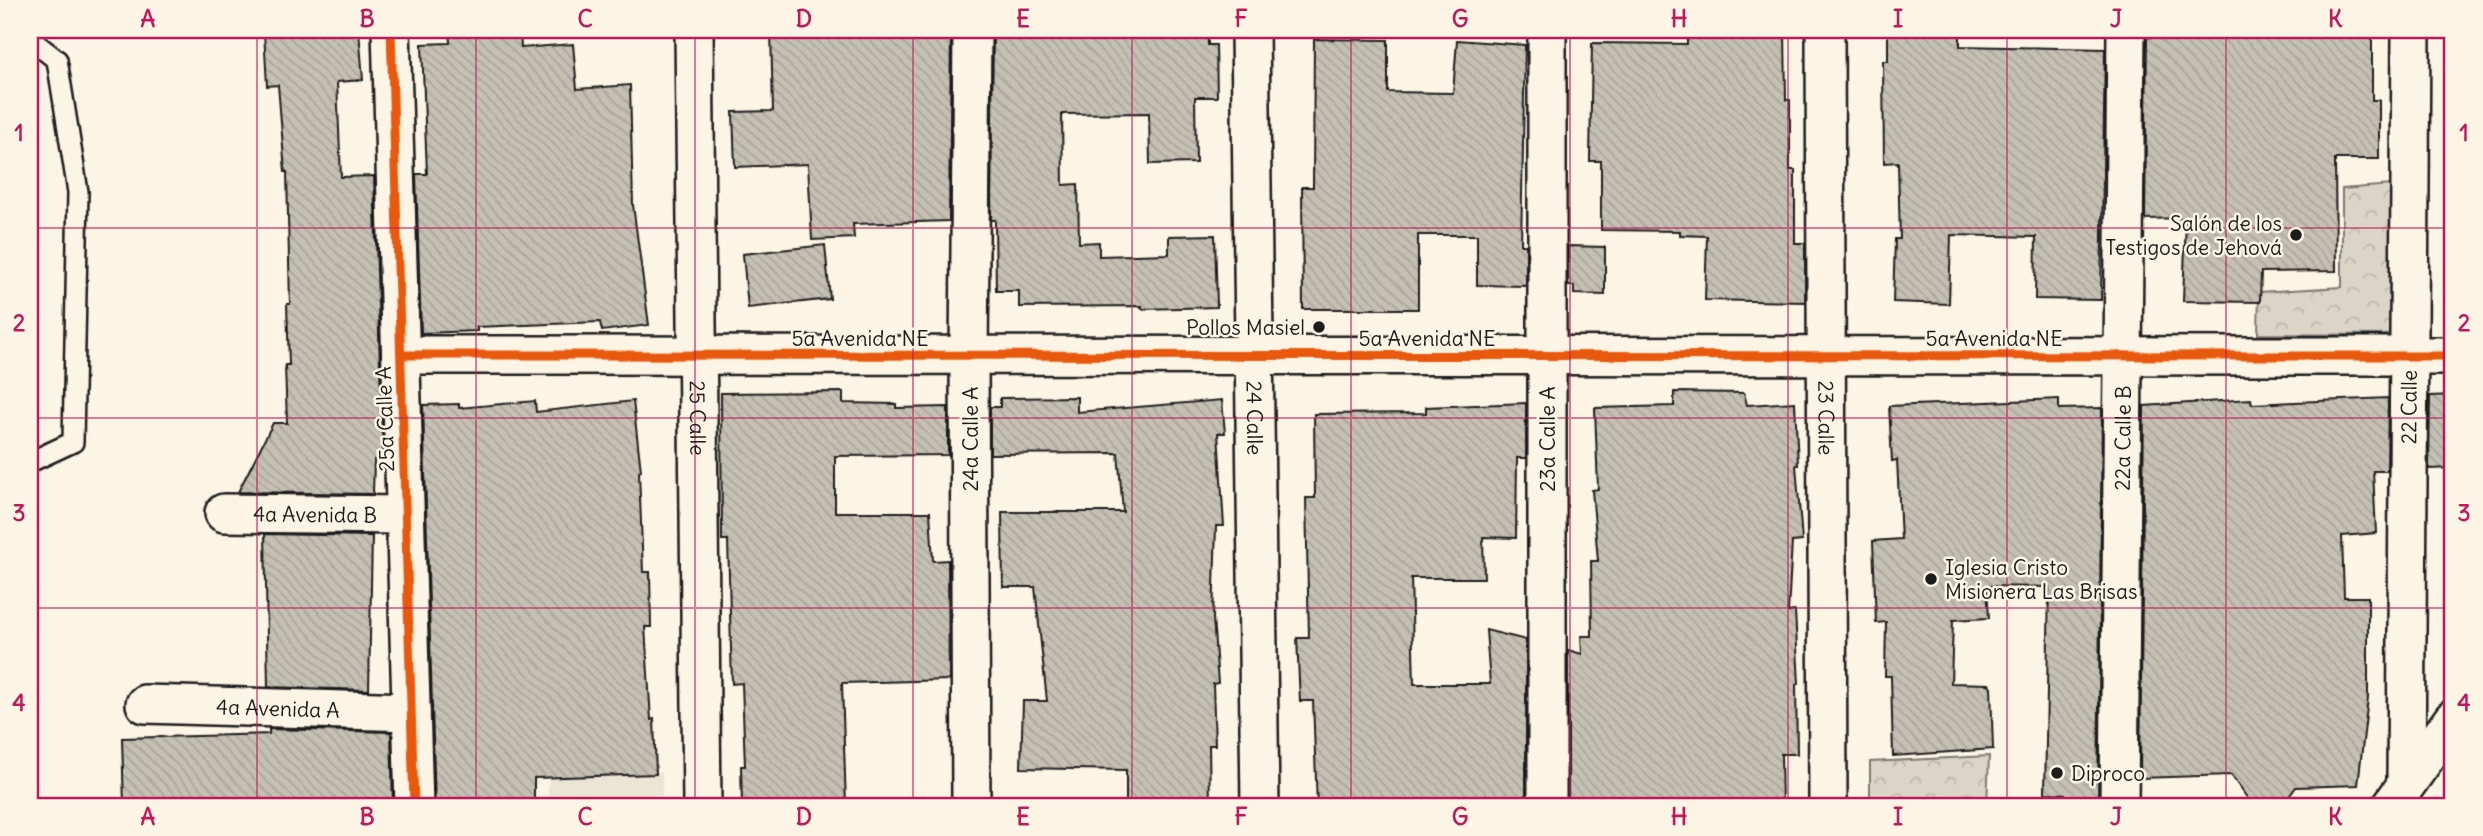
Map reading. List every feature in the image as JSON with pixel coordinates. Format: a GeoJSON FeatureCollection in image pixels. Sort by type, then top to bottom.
{"type":"FeatureCollection","features":[{"type":"Feature","properties":{"kind":"street","name":"25a Calle A"},"geometry":{"type":"LineString","coordinates":[[391,30],[414,806]]}},
{"type":"Feature","properties":{"kind":"street","name":"25 Calle"},"geometry":{"type":"LineString","coordinates":[[694,30],[702,806]]}},
{"type":"Feature","properties":{"kind":"street","name":"24a Calle A"},"geometry":{"type":"LineString","coordinates":[[971,806],[969,356],[972,30]]}},
{"type":"Feature","properties":{"kind":"street","name":"24 Calle"},"geometry":{"type":"LineString","coordinates":[[1250,30],[1259,806]]}},
{"type":"Feature","properties":{"kind":"street","name":"23a Calle A"},"geometry":{"type":"LineString","coordinates":[[1547,30],[1547,806]]}},
{"type":"Feature","properties":{"kind":"street","name":"23 Calle"},"geometry":{"type":"LineString","coordinates":[[1825,30],[1828,806]]}},
{"type":"Feature","properties":{"kind":"street","name":"22a Calle B"},"geometry":{"type":"LineString","coordinates":[[2119,806],[2126,30]]}},
{"type":"Feature","properties":{"kind":"street","name":"22 Calle"},"geometry":{"type":"LineString","coordinates":[[2399,795],[2409,356],[2411,30]]}},
{"type":"Feature","properties":{"kind":"street","name":"5a Avenida NE"},"geometry":{"type":"LineString","coordinates":[[401,355],[2453,356]]}},
{"type":"Feature","properties":{"kind":"street","name":"4a Avenida B"},"geometry":{"type":"LineString","coordinates":[[224,513],[405,515]]}},
{"type":"Feature","properties":{"kind":"street","name":"4a Avenida A"},"geometry":{"type":"LineString","coordinates":[[145,704],[411,712]]}},
{"type":"Feature","properties":{"kind":"street"},"geometry":{"type":"LineString","coordinates":[[2399,795],[2453,719]]}},
{"type":"Feature","properties":{"kind":"lane"},"geometry":{"type":"LineString","coordinates":[[30,39],[57,60],[78,192],[73,442],[30,462]]}},
{"type":"Feature","properties":{"kind":"shaded area"},"geometry":{"type":"Polygon","coordinates":[[[662,772],[662,806],[547,806],[549,776],[662,772]]]}},
{"type":"Feature","properties":{"kind":"green space"},"geometry":{"type":"Polygon","coordinates":[[[2404,184],[2404,335],[2258,334],[2259,292],[2342,287],[2342,189],[2404,184]]]}},
{"type":"Feature","properties":{"kind":"green space"},"geometry":{"type":"Polygon","coordinates":[[[1989,756],[1987,806],[1870,806],[1870,762],[1989,756]]]}},
{"type":"Feature","properties":{"kind":"building"},"geometry":{"type":"Polygon","coordinates":[[[359,30],[363,80],[337,82],[341,177],[374,176],[383,460],[374,460],[373,494],[238,492],[273,423],[287,423],[285,365],[289,365],[287,304],[290,304],[287,172],[278,85],[267,86],[264,32],[359,30]]]}},
{"type":"Feature","properties":{"kind":"building"},"geometry":{"type":"Polygon","coordinates":[[[449,30],[520,30],[521,48],[573,44],[577,89],[630,85],[633,205],[649,325],[602,331],[600,322],[477,327],[477,331],[421,333],[416,174],[427,174],[422,44],[450,43],[449,30]]]}},
{"type":"Feature","properties":{"kind":"building"},"geometry":{"type":"Polygon","coordinates":[[[771,30],[951,30],[949,221],[853,224],[854,238],[812,240],[808,164],[735,167],[733,112],[773,111],[771,30]]]}},
{"type":"Feature","properties":{"kind":"building"},"geometry":{"type":"Polygon","coordinates":[[[993,30],[1208,30],[1208,45],[1216,45],[1217,97],[1195,97],[1196,163],[1150,164],[1149,113],[1062,114],[1063,185],[1078,184],[1079,243],[1099,242],[1099,256],[1169,254],[1169,236],[1215,235],[1217,307],[1019,307],[1019,291],[996,291],[995,220],[991,220],[993,30]]]}},
{"type":"Feature","properties":{"kind":"building"},"geometry":{"type":"Polygon","coordinates":[[[1687,30],[1785,30],[1786,100],[1790,100],[1790,170],[1795,170],[1795,243],[1805,243],[1805,302],[1705,300],[1707,236],[1680,235],[1680,231],[1601,230],[1601,161],[1590,161],[1592,43],[1687,44],[1687,30]]]}},
{"type":"Feature","properties":{"kind":"building"},"geometry":{"type":"Polygon","coordinates":[[[1888,30],[1960,30],[1960,46],[2105,49],[2101,300],[2035,299],[2036,237],[1951,235],[1949,304],[1893,302],[1895,239],[1900,239],[1898,162],[1884,163],[1883,61],[1888,61],[1888,30]]]}},
{"type":"Feature","properties":{"kind":"building"},"geometry":{"type":"Polygon","coordinates":[[[2259,30],[2372,30],[2372,100],[2379,100],[2379,159],[2335,159],[2336,271],[2261,272],[2260,302],[2183,301],[2186,218],[2145,219],[2147,37],[2259,36],[2259,30]]]}},
{"type":"Feature","properties":{"kind":"building"},"geometry":{"type":"Polygon","coordinates":[[[1314,39],[1388,40],[1388,92],[1453,93],[1457,40],[1525,45],[1521,245],[1526,245],[1526,286],[1477,285],[1477,235],[1418,235],[1418,309],[1303,309],[1302,187],[1313,187],[1314,39]]]}},
{"type":"Feature","properties":{"kind":"building"},"geometry":{"type":"Polygon","coordinates":[[[825,245],[830,299],[748,308],[743,254],[825,245]]]}},
{"type":"Feature","properties":{"kind":"building"},"geometry":{"type":"Polygon","coordinates":[[[1568,246],[1605,247],[1605,295],[1574,294],[1574,286],[1568,286],[1568,246]]]}},
{"type":"Feature","properties":{"kind":"building"},"geometry":{"type":"Polygon","coordinates":[[[843,392],[843,403],[896,404],[896,408],[948,407],[948,455],[835,456],[835,512],[930,512],[933,561],[948,560],[949,680],[842,683],[846,806],[742,806],[741,766],[745,766],[742,683],[732,684],[728,540],[722,540],[721,393],[843,392]]]}},
{"type":"Feature","properties":{"kind":"building"},"geometry":{"type":"Polygon","coordinates":[[[1674,392],[1744,393],[1747,405],[1795,402],[1796,465],[1802,541],[1792,542],[1788,612],[1795,611],[1799,684],[1796,684],[1797,754],[1781,754],[1782,806],[1568,806],[1568,650],[1582,654],[1581,636],[1592,636],[1591,561],[1598,561],[1592,490],[1598,489],[1595,408],[1674,406],[1674,392]]]}},
{"type":"Feature","properties":{"kind":"building"},"geometry":{"type":"Polygon","coordinates":[[[2453,395],[2453,468],[2429,469],[2430,396],[2453,395]]]}},
{"type":"Feature","properties":{"kind":"building"},"geometry":{"type":"Polygon","coordinates":[[[1077,397],[1077,412],[1222,400],[1225,433],[1218,433],[1224,526],[1216,526],[1213,618],[1218,683],[1213,684],[1215,745],[1209,745],[1210,806],[1126,806],[1126,770],[1021,768],[1023,701],[1047,701],[1035,587],[1003,587],[1002,512],[1123,512],[1118,453],[990,454],[990,407],[1000,407],[1000,398],[1077,397]]]}},
{"type":"Feature","properties":{"kind":"building"},"geometry":{"type":"Polygon","coordinates":[[[2388,398],[2387,471],[2373,471],[2376,533],[2342,536],[2344,597],[2368,597],[2368,698],[2358,785],[2296,787],[2282,806],[2253,806],[2231,775],[2140,778],[2144,406],[2251,399],[2252,404],[2388,398]]]}},
{"type":"Feature","properties":{"kind":"building"},"geometry":{"type":"Polygon","coordinates":[[[2059,399],[2059,409],[2102,408],[2098,806],[2064,806],[2065,794],[2045,793],[2049,587],[1987,586],[1989,618],[1953,620],[1951,683],[1989,684],[1991,687],[1993,749],[1893,756],[1891,676],[1885,676],[1886,622],[1876,623],[1873,541],[1901,539],[1897,460],[1892,461],[1889,406],[2059,399]]]}},
{"type":"Feature","properties":{"kind":"building"},"geometry":{"type":"Polygon","coordinates":[[[535,401],[536,412],[633,401],[641,471],[643,572],[650,572],[651,627],[645,627],[651,720],[654,719],[656,774],[534,778],[534,806],[435,806],[423,405],[459,404],[459,408],[535,401]]]}},
{"type":"Feature","properties":{"kind":"building"},"geometry":{"type":"Polygon","coordinates":[[[1526,403],[1526,458],[1517,458],[1516,538],[1483,537],[1484,578],[1411,578],[1414,684],[1490,684],[1486,630],[1526,640],[1526,806],[1317,806],[1313,701],[1300,701],[1297,638],[1309,638],[1306,498],[1315,498],[1314,414],[1426,413],[1426,407],[1526,403]]]}},
{"type":"Feature","properties":{"kind":"building"},"geometry":{"type":"Polygon","coordinates":[[[265,534],[372,536],[369,690],[268,687],[265,534]]]}},
{"type":"Feature","properties":{"kind":"building"},"geometry":{"type":"Polygon","coordinates":[[[269,729],[391,732],[393,806],[124,806],[122,738],[269,734],[269,729]]]}},
{"type":"Feature","properties":{"kind":"cycle path"},"geometry":{"type":"LineString","coordinates":[[391,30],[414,806]]}},
{"type":"Feature","properties":{"kind":"cycle path"},"geometry":{"type":"LineString","coordinates":[[401,355],[2453,356]]}},
{"type":"Feature","properties":{"kind":"place","name":"Salón de los Testigos de Jehová"},"geometry":{"type":"Point","coordinates":[2296,235]}},
{"type":"Feature","properties":{"kind":"place","name":"Pollos Masiel"},"geometry":{"type":"Point","coordinates":[1319,327]}},
{"type":"Feature","properties":{"kind":"place","name":"Iglesia Cristo Misionera Las Brisas"},"geometry":{"type":"Point","coordinates":[1931,579]}},
{"type":"Feature","properties":{"kind":"place","name":"Diproco"},"geometry":{"type":"Point","coordinates":[2057,773]}}]}
